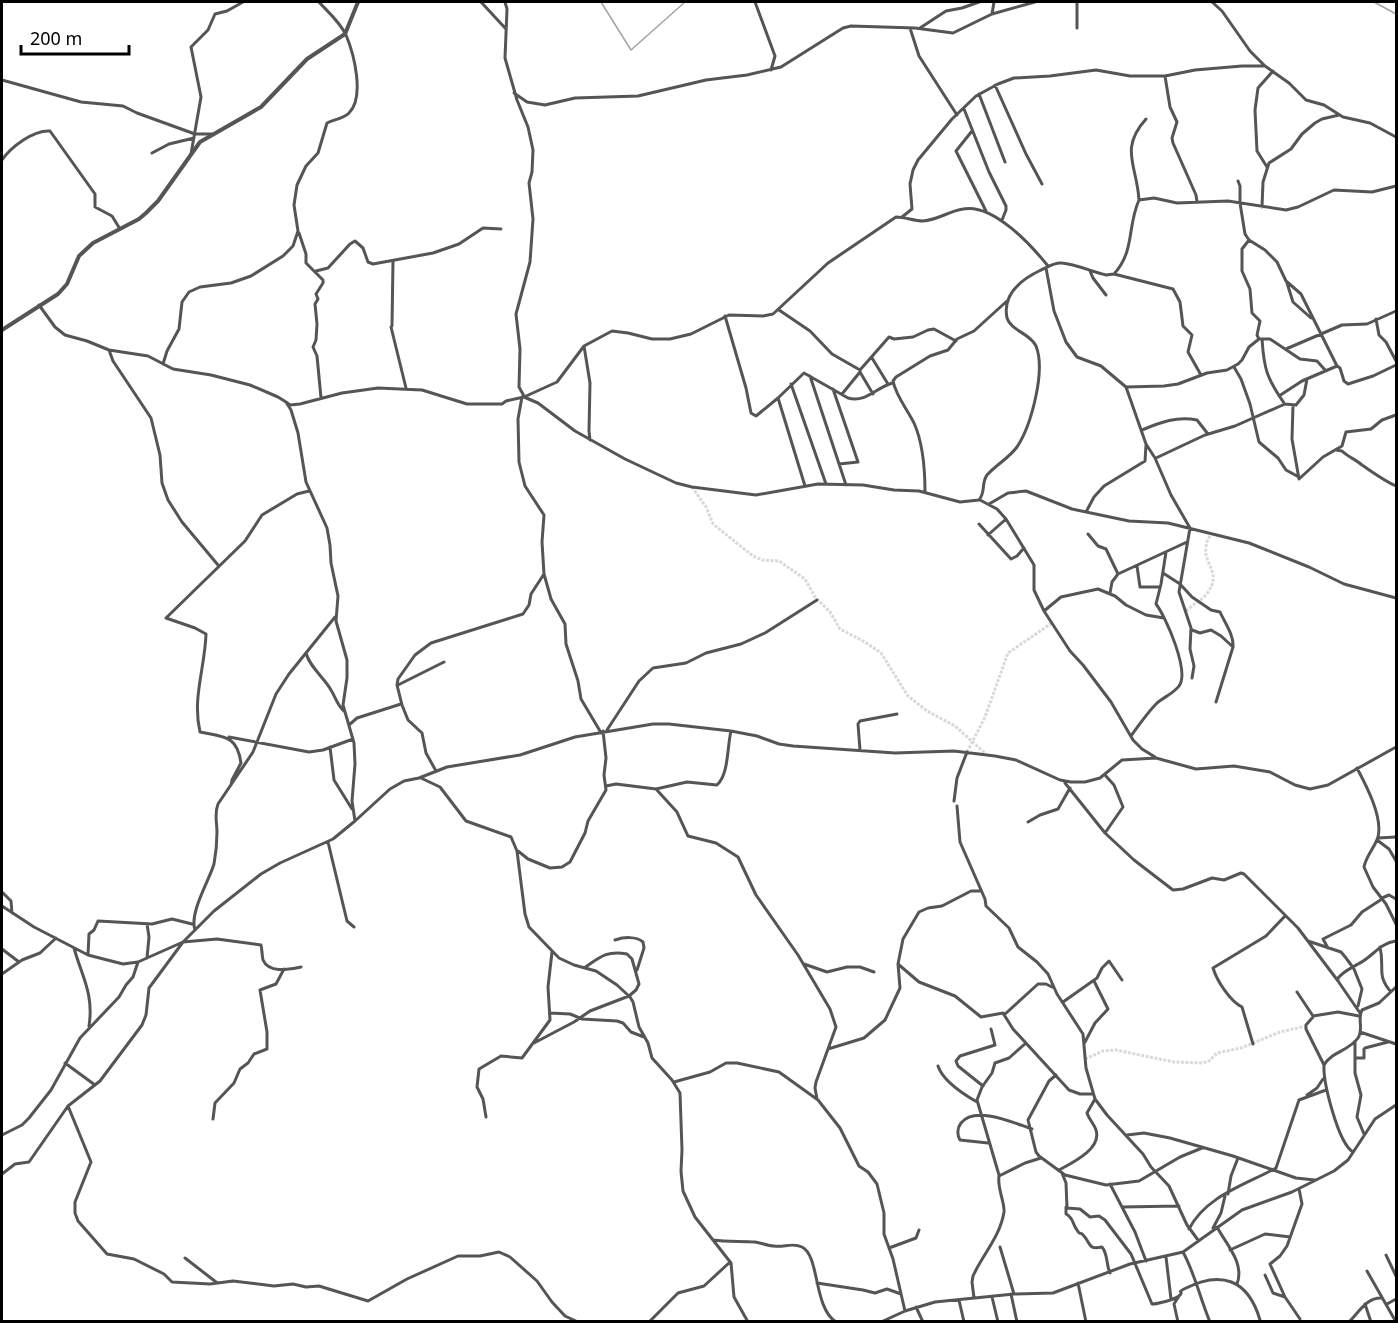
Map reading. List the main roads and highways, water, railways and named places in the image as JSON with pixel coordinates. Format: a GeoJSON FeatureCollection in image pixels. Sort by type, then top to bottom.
{"type":"FeatureCollection","features":[{"type":"Feature","properties":{"kind":"waterway"},"geometry":{"type":"LineString","coordinates":[[601,2],[631,50],[685,2]]}},
{"type":"Feature","properties":{"kind":"waterway"},"geometry":{"type":"LineString","coordinates":[[1374,2],[1396,14]]}},
{"type":"Feature","properties":{"kind":"tunnel"},"geometry":{"type":"LineString","coordinates":[[692,487],[706,507],[713,524],[753,556],[762,560],[779,561],[805,579],[815,597],[830,612],[840,629],[881,653],[908,696],[927,711],[955,726],[986,754]]}},
{"type":"Feature","properties":{"kind":"tunnel"},"geometry":{"type":"LineString","coordinates":[[1186,611],[1203,597],[1212,585],[1213,574],[1206,553],[1206,543],[1211,533]]}},
{"type":"Feature","properties":{"kind":"tunnel"},"geometry":{"type":"LineString","coordinates":[[967,752],[985,717],[1008,653],[1052,623]]}},
{"type":"Feature","properties":{"kind":"tunnel"},"geometry":{"type":"LineString","coordinates":[[1085,1059],[1103,1051],[1116,1050],[1174,1062],[1202,1063],[1209,1061],[1217,1053],[1241,1048],[1280,1032],[1306,1026]]}}]}
